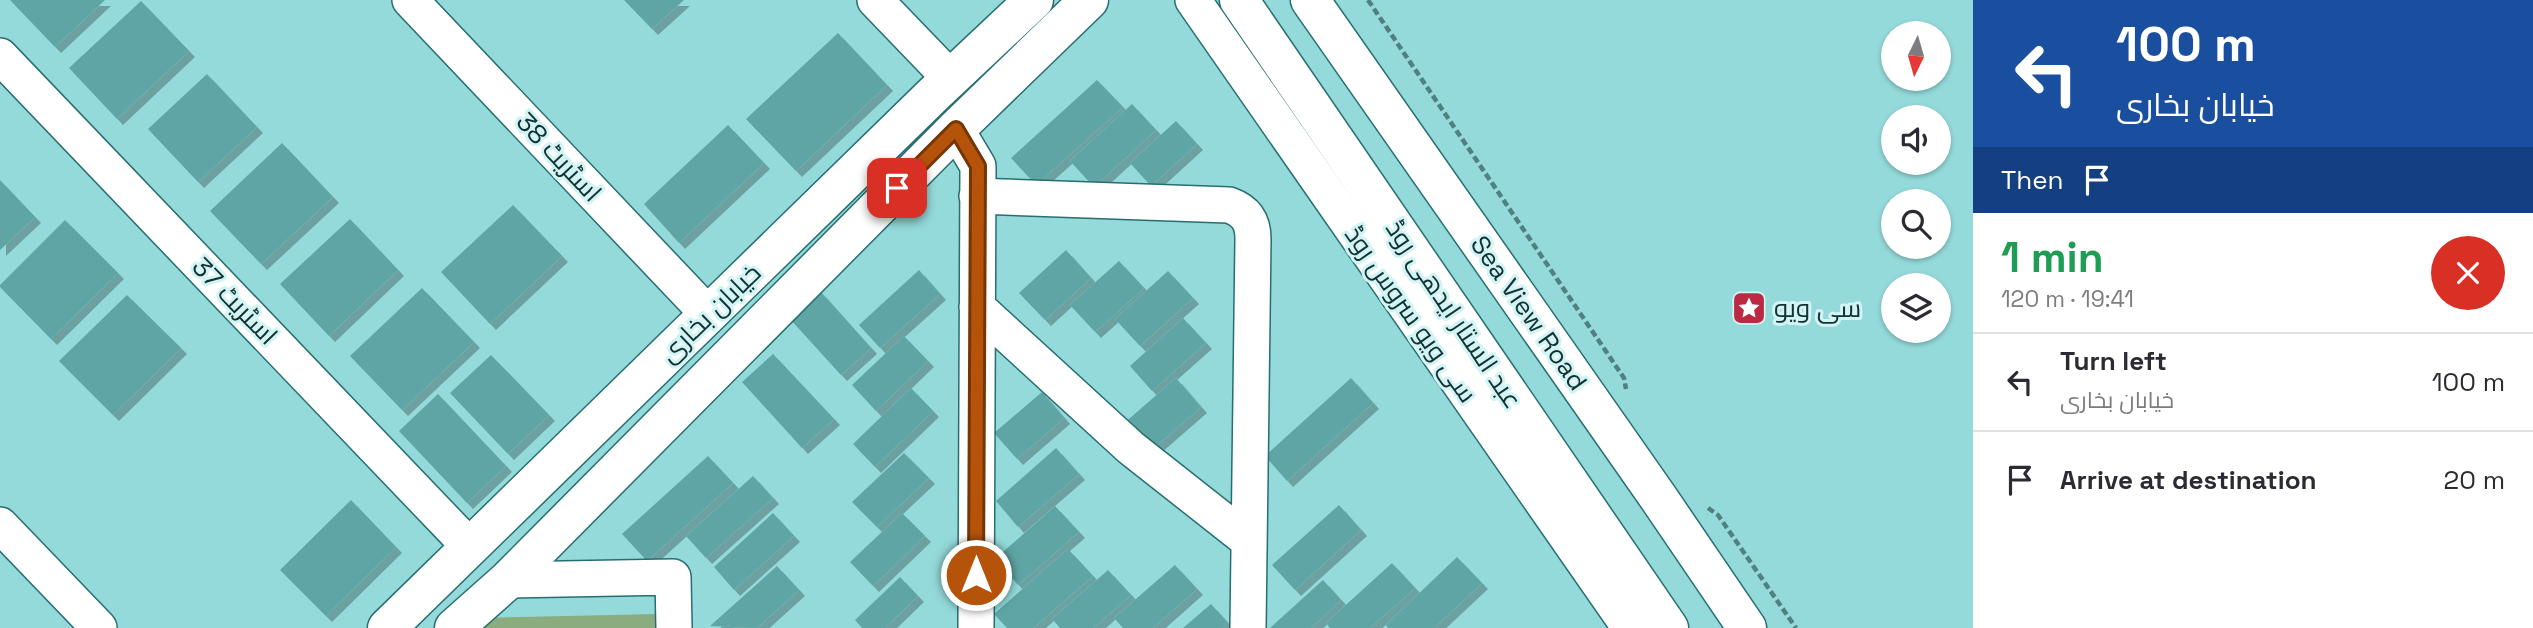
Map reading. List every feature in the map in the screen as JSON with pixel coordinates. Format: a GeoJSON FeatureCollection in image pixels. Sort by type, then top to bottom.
{"type":"FeatureCollection","features":[{"type":"Feature","properties":{"kind":"street","name":"اسٹریٹ 38"},"geometry":{"type":"LineString","coordinates":[[410,0],[708,314]]}},
{"type":"Feature","properties":{"kind":"street"},"geometry":{"type":"LineString","coordinates":[[875,0],[951,79]]}},
{"type":"Feature","properties":{"kind":"street","name":"خیابان بخاری"},"geometry":{"type":"LineString","coordinates":[[387,628],[1034,0]]}},
{"type":"Feature","properties":{"kind":"street","name":"خیابان بخاری"},"geometry":{"type":"LineString","coordinates":[[454,628],[508,580],[956,129],[1088,0]]}},
{"type":"Feature","properties":{"kind":"street","name":"سی ویو سروس روڈ"},"geometry":{"type":"LineString","coordinates":[[1192,0],[1630,628]]}},
{"type":"Feature","properties":{"kind":"street","name":"عبد الستار ایدھی روڈ"},"geometry":{"type":"LineString","coordinates":[[1238,0],[1669,628]]}},
{"type":"Feature","properties":{"kind":"street","name":"Sea View Road"},"geometry":{"type":"LineString","coordinates":[[1310,0],[1653,489],[1747,628]]}},
{"type":"Feature","properties":{"kind":"street","name":"اسٹریٹ 37"},"geometry":{"type":"LineString","coordinates":[[0,56],[470,547]]}},
{"type":"Feature","properties":{"kind":"street"},"geometry":{"type":"LineString","coordinates":[[956,129],[978,166],[976,628]]}},
{"type":"Feature","properties":{"kind":"street"},"geometry":{"type":"LineString","coordinates":[[977,196],[1229,205],[1245,214],[1250,221],[1253,239],[1248,628]]}},
{"type":"Feature","properties":{"kind":"street"},"geometry":{"type":"LineString","coordinates":[[977,307],[1131,448],[1249,541]]}},
{"type":"Feature","properties":{"kind":"street"},"geometry":{"type":"LineString","coordinates":[[0,526],[99,628]]}},
{"type":"Feature","properties":{"kind":"street"},"geometry":{"type":"LineString","coordinates":[[508,580],[673,577],[674,628]]}},
{"type":"Feature","properties":{"kind":"path"},"geometry":{"type":"LineString","coordinates":[[1368,0],[1624,378],[1628,397]]}},
{"type":"Feature","properties":{"kind":"path"},"geometry":{"type":"LineString","coordinates":[[1700,503],[1718,515],[1796,628]]}},
{"type":"Feature","properties":{"kind":"green space"},"geometry":{"type":"Polygon","coordinates":[[[657,614],[658,628],[469,628],[479,618],[657,614]]]}},
{"type":"Feature","properties":{"kind":"building"},"geometry":{"type":"Polygon","coordinates":[[[10,0],[105,0],[55,47],[10,0]]]}},
{"type":"Feature","properties":{"kind":"building"},"geometry":{"type":"Polygon","coordinates":[[[624,0],[684,0],[652,29],[624,0]]]}},
{"type":"Feature","properties":{"kind":"building"},"geometry":{"type":"Polygon","coordinates":[[[141,1],[189,51],[117,119],[69,68],[141,1]]]}},
{"type":"Feature","properties":{"kind":"building"},"geometry":{"type":"Polygon","coordinates":[[[838,33],[887,85],[796,171],[746,119],[838,33]]]}},
{"type":"Feature","properties":{"kind":"building"},"geometry":{"type":"Polygon","coordinates":[[[207,74],[257,127],[198,182],[148,129],[207,74]]]}},
{"type":"Feature","properties":{"kind":"building"},"geometry":{"type":"Polygon","coordinates":[[[1097,80],[1123,107],[1036,185],[1011,158],[1097,80]]]}},
{"type":"Feature","properties":{"kind":"building"},"geometry":{"type":"Polygon","coordinates":[[[1132,104],[1156,130],[1094,187],[1070,161],[1132,104]]]}},
{"type":"Feature","properties":{"kind":"building"},"geometry":{"type":"Polygon","coordinates":[[[1176,121],[1197,144],[1151,186],[1130,163],[1176,121]]]}},
{"type":"Feature","properties":{"kind":"building"},"geometry":{"type":"Polygon","coordinates":[[[728,125],[764,163],[679,243],[644,204],[728,125]]]}},
{"type":"Feature","properties":{"kind":"building"},"geometry":{"type":"Polygon","coordinates":[[[282,143],[333,197],[261,264],[210,211],[282,143]]]}},
{"type":"Feature","properties":{"kind":"building"},"geometry":{"type":"Polygon","coordinates":[[[0,180],[35,217],[0,250],[0,180]]]}},
{"type":"Feature","properties":{"kind":"building"},"geometry":{"type":"Polygon","coordinates":[[[513,205],[562,256],[490,324],[441,272],[513,205]]]}},
{"type":"Feature","properties":{"kind":"building"},"geometry":{"type":"Polygon","coordinates":[[[350,219],[398,270],[329,336],[280,284],[350,219]]]}},
{"type":"Feature","properties":{"kind":"building"},"geometry":{"type":"Polygon","coordinates":[[[65,220],[118,273],[51,339],[0,285],[65,220]]]}},
{"type":"Feature","properties":{"kind":"building"},"geometry":{"type":"Polygon","coordinates":[[[1066,250],[1091,278],[1045,320],[1019,293],[1066,250]]]}},
{"type":"Feature","properties":{"kind":"building"},"geometry":{"type":"Polygon","coordinates":[[[1119,261],[1144,288],[1095,332],[1070,305],[1119,261]]]}},
{"type":"Feature","properties":{"kind":"building"},"geometry":{"type":"Polygon","coordinates":[[[919,270],[940,294],[880,348],[859,325],[919,270]]]}},
{"type":"Feature","properties":{"kind":"building"},"geometry":{"type":"Polygon","coordinates":[[[1168,271],[1193,298],[1140,346],[1115,319],[1168,271]]]}},
{"type":"Feature","properties":{"kind":"building"},"geometry":{"type":"Polygon","coordinates":[[[422,288],[474,342],[402,410],[350,356],[422,288]]]}},
{"type":"Feature","properties":{"kind":"building"},"geometry":{"type":"Polygon","coordinates":[[[820,291],[871,348],[841,375],[790,319],[820,291]]]}},
{"type":"Feature","properties":{"kind":"building"},"geometry":{"type":"Polygon","coordinates":[[[127,295],[181,348],[113,415],[59,361],[127,295]]]}},
{"type":"Feature","properties":{"kind":"building"},"geometry":{"type":"Polygon","coordinates":[[[1183,318],[1206,343],[1152,391],[1130,366],[1183,318]]]}},
{"type":"Feature","properties":{"kind":"building"},"geometry":{"type":"Polygon","coordinates":[[[904,336],[928,361],[876,411],[852,385],[904,336]]]}},
{"type":"Feature","properties":{"kind":"building"},"geometry":{"type":"Polygon","coordinates":[[[773,354],[834,419],[802,448],[742,382],[773,354]]]}},
{"type":"Feature","properties":{"kind":"building"},"geometry":{"type":"Polygon","coordinates":[[[491,355],[549,415],[508,454],[450,393],[491,355]]]}},
{"type":"Feature","properties":{"kind":"building"},"geometry":{"type":"Polygon","coordinates":[[[1176,378],[1201,407],[1147,454],[1122,425],[1176,378]]]}},
{"type":"Feature","properties":{"kind":"building"},"geometry":{"type":"Polygon","coordinates":[[[1351,378],[1373,403],[1287,481],[1265,456],[1351,378]]]}},
{"type":"Feature","properties":{"kind":"building"},"geometry":{"type":"Polygon","coordinates":[[[911,388],[933,411],[875,467],[853,444],[911,388]]]}},
{"type":"Feature","properties":{"kind":"building"},"geometry":{"type":"Polygon","coordinates":[[[1042,392],[1064,418],[1017,459],[994,433],[1042,392]]]}},
{"type":"Feature","properties":{"kind":"building"},"geometry":{"type":"Polygon","coordinates":[[[438,394],[506,466],[467,503],[399,431],[438,394]]]}},
{"type":"Feature","properties":{"kind":"building"},"geometry":{"type":"Polygon","coordinates":[[[1056,448],[1079,474],[1018,527],[996,501],[1056,448]]]}},
{"type":"Feature","properties":{"kind":"building"},"geometry":{"type":"Polygon","coordinates":[[[904,453],[929,478],[877,527],[852,502],[904,453]]]}},
{"type":"Feature","properties":{"kind":"building"},"geometry":{"type":"Polygon","coordinates":[[[708,456],[733,483],[647,561],[622,534],[708,456]]]}},
{"type":"Feature","properties":{"kind":"building"},"geometry":{"type":"Polygon","coordinates":[[[753,476],[773,498],[706,558],[686,536],[753,476]]]}},
{"type":"Feature","properties":{"kind":"building"},"geometry":{"type":"Polygon","coordinates":[[[351,500],[396,547],[326,616],[280,570],[351,500]]]}},
{"type":"Feature","properties":{"kind":"building"},"geometry":{"type":"Polygon","coordinates":[[[1339,505],[1361,530],[1295,590],[1272,565],[1339,505]]]}},
{"type":"Feature","properties":{"kind":"building"},"geometry":{"type":"Polygon","coordinates":[[[1055,506],[1079,532],[1018,585],[995,559],[1055,506]]]}},
{"type":"Feature","properties":{"kind":"building"},"geometry":{"type":"Polygon","coordinates":[[[773,513],[794,536],[734,590],[714,567],[773,513]]]}},
{"type":"Feature","properties":{"kind":"building"},"geometry":{"type":"Polygon","coordinates":[[[902,513],[925,536],[873,586],[850,562],[902,513]]]}},
{"type":"Feature","properties":{"kind":"building"},"geometry":{"type":"Polygon","coordinates":[[[1068,549],[1093,576],[1033,628],[1007,628],[994,614],[1068,549]]]}},
{"type":"Feature","properties":{"kind":"building"},"geometry":{"type":"Polygon","coordinates":[[[1457,557],[1482,583],[1434,628],[1388,628],[1386,625],[1457,557]]]}},
{"type":"Feature","properties":{"kind":"building"},"geometry":{"type":"Polygon","coordinates":[[[1392,563],[1415,588],[1370,628],[1330,628],[1326,623],[1392,563]]]}},
{"type":"Feature","properties":{"kind":"building"},"geometry":{"type":"Polygon","coordinates":[[[1175,565],[1197,589],[1153,628],[1123,628],[1114,618],[1175,565]]]}},
{"type":"Feature","properties":{"kind":"building"},"geometry":{"type":"Polygon","coordinates":[[[777,566],[799,590],[757,628],[710,626],[777,566]]]}},
{"type":"Feature","properties":{"kind":"building"},"geometry":{"type":"Polygon","coordinates":[[[1108,570],[1131,595],[1093,628],[1060,628],[1052,619],[1108,570]]]}},
{"type":"Feature","properties":{"kind":"building"},"geometry":{"type":"Polygon","coordinates":[[[900,577],[918,596],[885,628],[862,628],[855,620],[900,577]]]}},
{"type":"Feature","properties":{"kind":"building"},"geometry":{"type":"Polygon","coordinates":[[[1323,580],[1341,600],[1311,628],[1270,628],[1323,580]]]}},
{"type":"Feature","properties":{"kind":"building"},"geometry":{"type":"Polygon","coordinates":[[[1211,604],[1228,623],[1223,628],[1183,628],[1211,604]]]}},
{"type":"Feature","properties":{"kind":"place","name":"سی ویو"},"geometry":{"type":"Point","coordinates":[1749,308]}},
{"type":"Feature","properties":{"kind":"route"},"geometry":{"type":"LineString","coordinates":[[897,188],[956,129],[978,166],[976,575]]}}]}
